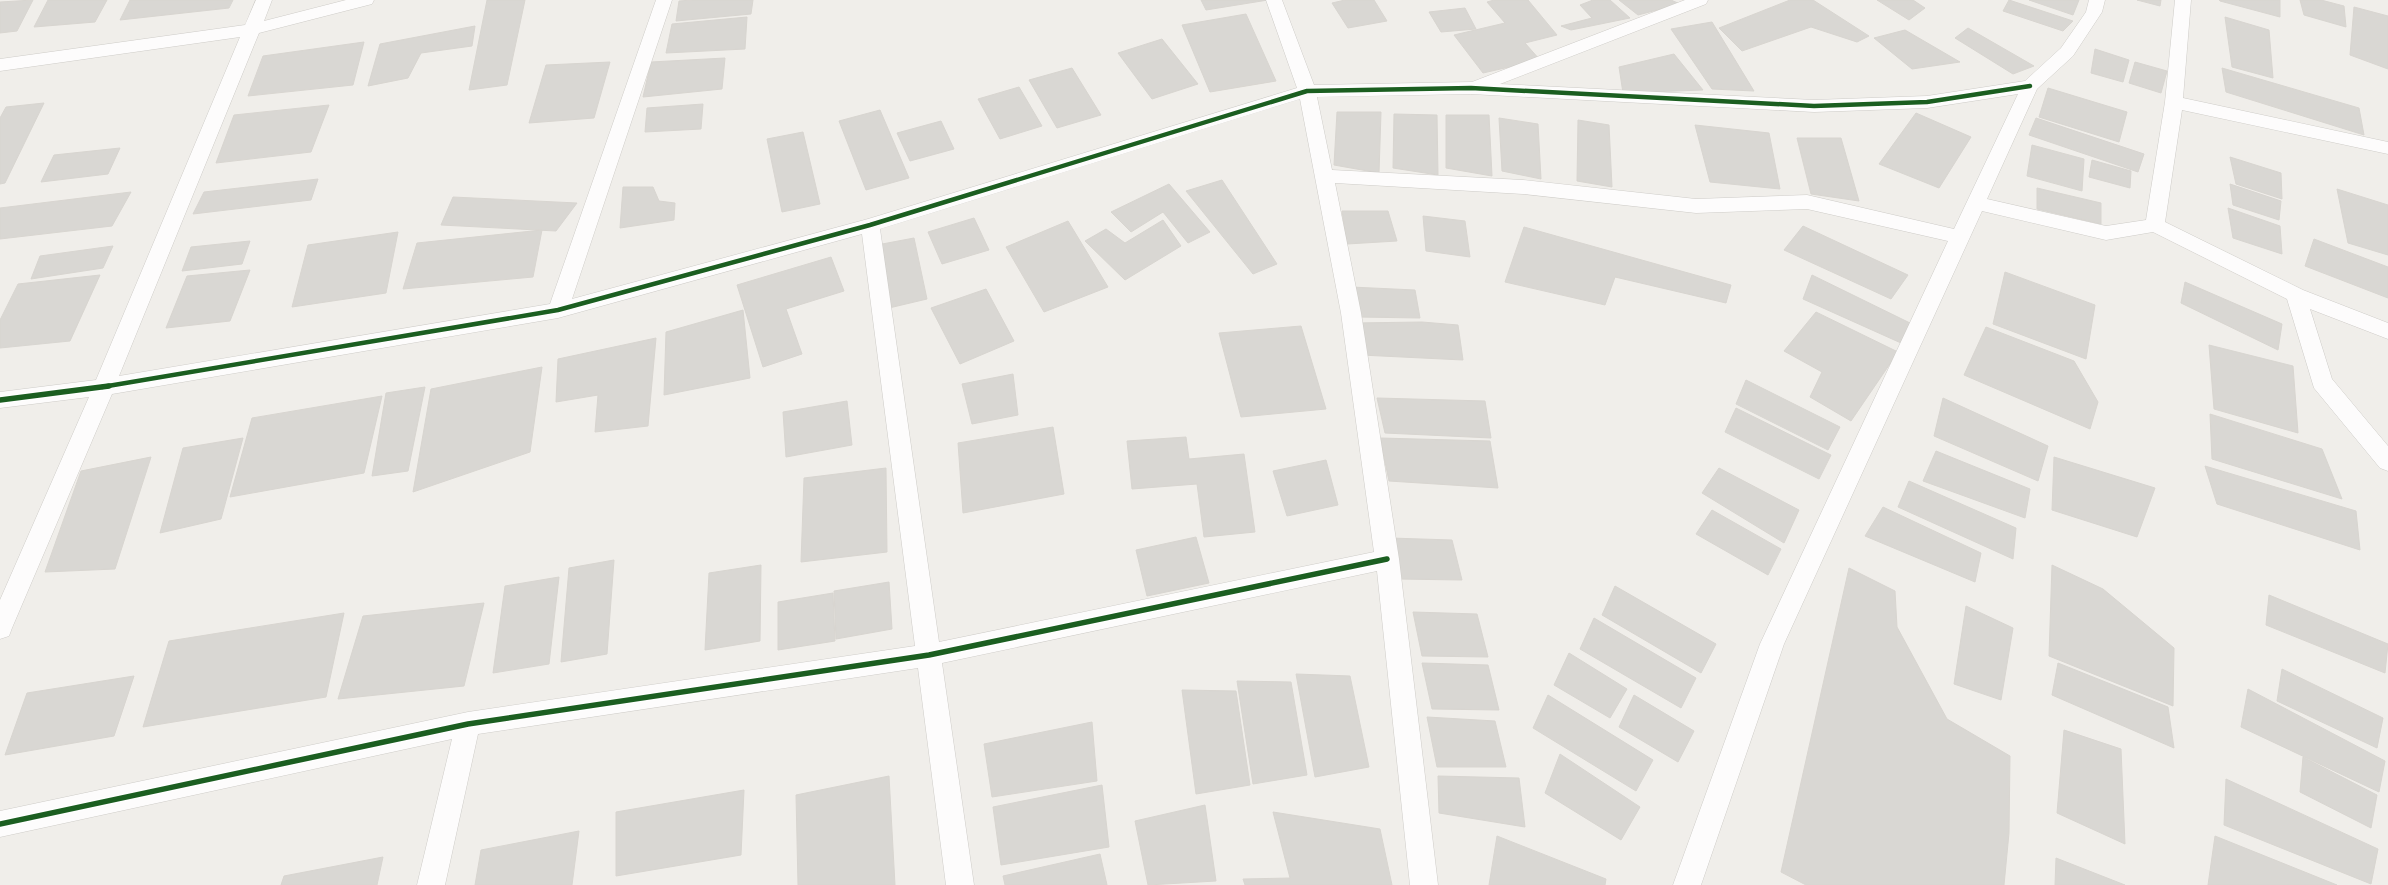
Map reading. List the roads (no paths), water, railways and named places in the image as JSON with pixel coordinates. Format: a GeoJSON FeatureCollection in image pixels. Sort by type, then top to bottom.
{"type":"FeatureCollection","features":[{"type":"Feature","properties":{"kind":"street"},"geometry":{"type":"LineString","coordinates":[[0,628],[104,387],[250,30],[264,0]]}},
{"type":"Feature","properties":{"kind":"street"},"geometry":{"type":"LineString","coordinates":[[0,65],[250,30],[366,0]]}},
{"type":"Feature","properties":{"kind":"street"},"geometry":{"type":"LineString","coordinates":[[558,310],[664,0]]}},
{"type":"Feature","properties":{"kind":"street"},"geometry":{"type":"LineString","coordinates":[[1274,0],[1308,91],[1351,313],[1387,559],[1424,885]]}},
{"type":"Feature","properties":{"kind":"street"},"geometry":{"type":"LineString","coordinates":[[1471,88],[1700,0]]}},
{"type":"Feature","properties":{"kind":"street"},"geometry":{"type":"LineString","coordinates":[[1687,885],[1772,644],[1960,237],[2030,86],[2067,52],[2094,12],[2097,0]]}},
{"type":"Feature","properties":{"kind":"street"},"geometry":{"type":"LineString","coordinates":[[2155,225],[2174,102],[2183,0]]}},
{"type":"Feature","properties":{"kind":"street"},"geometry":{"type":"LineString","coordinates":[[0,400],[104,387],[558,310],[870,226],[1308,91],[1471,88],[1814,106],[1926,102],[2030,86]]}},
{"type":"Feature","properties":{"kind":"street"},"geometry":{"type":"LineString","coordinates":[[2174,102],[2388,148]]}},
{"type":"Feature","properties":{"kind":"street"},"geometry":{"type":"LineString","coordinates":[[1324,176],[1523,187],[1696,206],[1807,202],[1960,237]]}},
{"type":"Feature","properties":{"kind":"street"},"geometry":{"type":"LineString","coordinates":[[1976,203],[2106,233],[2155,225],[2296,295],[2388,331]]}},
{"type":"Feature","properties":{"kind":"street"},"geometry":{"type":"LineString","coordinates":[[870,226],[960,885]]}},
{"type":"Feature","properties":{"kind":"street"},"geometry":{"type":"LineString","coordinates":[[2296,295],[2322,382],[2388,462]]}},
{"type":"Feature","properties":{"kind":"street"},"geometry":{"type":"LineString","coordinates":[[0,824],[468,724],[929,655],[1387,559]]}},
{"type":"Feature","properties":{"kind":"street"},"geometry":{"type":"LineString","coordinates":[[431,885],[468,724]]}}]}
